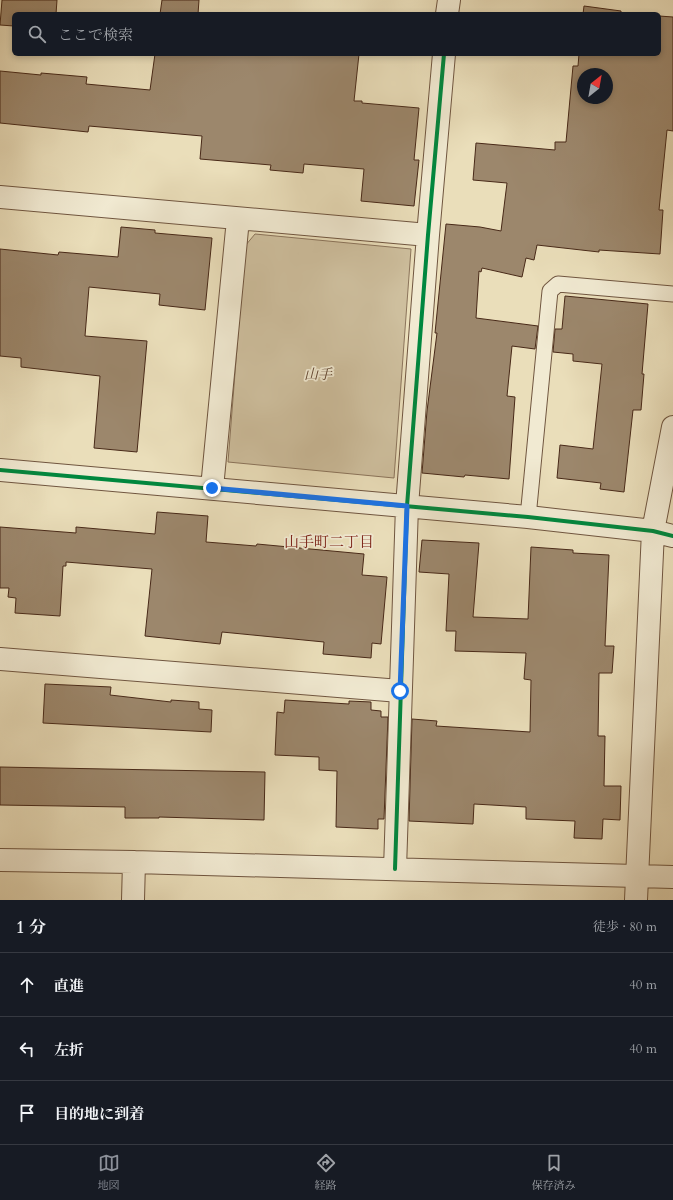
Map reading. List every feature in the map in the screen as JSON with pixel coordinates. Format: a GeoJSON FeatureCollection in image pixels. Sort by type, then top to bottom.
{"type":"FeatureCollection","features":[{"type":"Feature","properties":{"kind":"street"},"geometry":{"type":"LineString","coordinates":[[448,12],[449,0]]}},
{"type":"Feature","properties":{"kind":"street"},"geometry":{"type":"LineString","coordinates":[[395,870],[407,506],[444,56]]}},
{"type":"Feature","properties":{"kind":"street"},"geometry":{"type":"LineString","coordinates":[[0,197],[428,235]]}},
{"type":"Feature","properties":{"kind":"street"},"geometry":{"type":"LineString","coordinates":[[212,488],[238,219]]}},
{"type":"Feature","properties":{"kind":"street"},"geometry":{"type":"LineString","coordinates":[[636,900],[663,533],[673,427]]}},
{"type":"Feature","properties":{"kind":"street"},"geometry":{"type":"LineString","coordinates":[[0,470],[528,517],[663,533]]}},
{"type":"Feature","properties":{"kind":"street"},"geometry":{"type":"LineString","coordinates":[[0,659],[400,691]]}},
{"type":"Feature","properties":{"kind":"street"},"geometry":{"type":"LineString","coordinates":[[0,860],[134,862],[673,877]]}},
{"type":"Feature","properties":{"kind":"street"},"geometry":{"type":"LineString","coordinates":[[133,900],[134,862]]}},
{"type":"Feature","properties":{"kind":"lane"},"geometry":{"type":"LineString","coordinates":[[528,517],[550,292],[558,284],[673,294]]}},
{"type":"Feature","properties":{"kind":"green space","name":"山手"},"geometry":{"type":"Polygon","coordinates":[[[255,234],[411,249],[394,478],[228,462],[245,246],[255,234]]]}},
{"type":"Feature","properties":{"kind":"building"},"geometry":{"type":"Polygon","coordinates":[[[2,0],[57,0],[56,12],[12,12],[12,26],[0,25],[2,0]]]}},
{"type":"Feature","properties":{"kind":"building"},"geometry":{"type":"Polygon","coordinates":[[[162,0],[199,0],[198,12],[160,12],[162,0]]]}},
{"type":"Feature","properties":{"kind":"building"},"geometry":{"type":"Polygon","coordinates":[[[584,6],[621,11],[621,12],[583,12],[584,6]]]}},
{"type":"Feature","properties":{"kind":"building"},"geometry":{"type":"Polygon","coordinates":[[[661,16],[673,17],[673,131],[667,130],[659,210],[663,210],[660,254],[599,250],[599,252],[537,245],[534,260],[526,258],[522,277],[482,268],[481,272],[479,271],[476,318],[538,326],[535,349],[512,346],[507,396],[515,397],[509,479],[422,473],[427,411],[437,333],[435,333],[446,224],[480,227],[501,231],[507,183],[473,180],[476,143],[555,150],[555,142],[566,142],[573,66],[578,66],[579,56],[661,56],[661,16]]]}},
{"type":"Feature","properties":{"kind":"building"},"geometry":{"type":"Polygon","coordinates":[[[155,56],[359,56],[354,101],[419,108],[414,160],[419,160],[414,206],[361,201],[364,169],[304,164],[303,173],[270,170],[271,165],[200,159],[202,136],[89,126],[88,132],[0,123],[0,71],[87,77],[86,84],[150,90],[155,56]]]}},
{"type":"Feature","properties":{"kind":"building"},"geometry":{"type":"Polygon","coordinates":[[[121,227],[155,230],[155,233],[212,238],[205,310],[159,305],[160,294],[89,287],[85,336],[147,341],[137,452],[94,448],[100,376],[21,367],[21,358],[0,356],[0,249],[58,255],[59,252],[118,257],[121,227]]]}},
{"type":"Feature","properties":{"kind":"building"},"geometry":{"type":"Polygon","coordinates":[[[565,296],[648,304],[642,374],[644,374],[641,410],[633,410],[624,492],[600,489],[601,483],[557,478],[560,445],[593,449],[602,364],[573,361],[573,354],[553,352],[555,329],[562,329],[565,296]]]}},
{"type":"Feature","properties":{"kind":"building"},"geometry":{"type":"Polygon","coordinates":[[[157,512],[208,516],[206,542],[256,546],[257,544],[364,554],[362,575],[387,577],[381,644],[372,643],[371,658],[323,654],[324,642],[222,632],[220,644],[145,636],[152,569],[66,562],[66,566],[63,566],[60,616],[15,613],[16,598],[8,597],[9,588],[0,588],[0,527],[76,533],[76,527],[155,534],[157,512]]]}},
{"type":"Feature","properties":{"kind":"building"},"geometry":{"type":"Polygon","coordinates":[[[422,540],[479,543],[473,617],[528,619],[531,547],[573,550],[573,553],[609,555],[605,646],[614,646],[612,673],[599,673],[598,736],[605,736],[604,786],[621,786],[620,820],[603,819],[602,839],[574,838],[575,821],[526,819],[526,807],[474,804],[473,824],[409,821],[412,719],[437,721],[436,726],[530,732],[531,680],[524,679],[526,653],[455,651],[456,631],[446,631],[449,574],[419,572],[422,540]]]}},
{"type":"Feature","properties":{"kind":"building"},"geometry":{"type":"Polygon","coordinates":[[[45,684],[111,687],[110,695],[171,702],[171,700],[199,702],[199,709],[212,710],[211,732],[43,723],[45,684]]]}},
{"type":"Feature","properties":{"kind":"building"},"geometry":{"type":"Polygon","coordinates":[[[285,700],[349,704],[349,701],[371,702],[371,710],[381,711],[381,717],[388,717],[384,819],[378,819],[378,829],[336,827],[337,771],[319,770],[319,757],[275,755],[277,712],[284,713],[285,700]]]}},
{"type":"Feature","properties":{"kind":"building"},"geometry":{"type":"Polygon","coordinates":[[[0,767],[265,772],[264,820],[159,817],[125,818],[125,807],[0,805],[0,767]]]}},
{"type":"Feature","properties":{"kind":"cycle path"},"geometry":{"type":"LineString","coordinates":[[395,869],[407,506],[444,56]]}},
{"type":"Feature","properties":{"kind":"cycle path"},"geometry":{"type":"LineString","coordinates":[[0,470],[528,517],[653,531],[673,536]]}},
{"type":"Feature","properties":{"kind":"district","name":"山手町二丁目"},"geometry":{"type":"Point","coordinates":[329,542]}},
{"type":"Feature","properties":{"kind":"route"},"geometry":{"type":"LineString","coordinates":[[212,488],[407,506],[400,691]]}}]}
